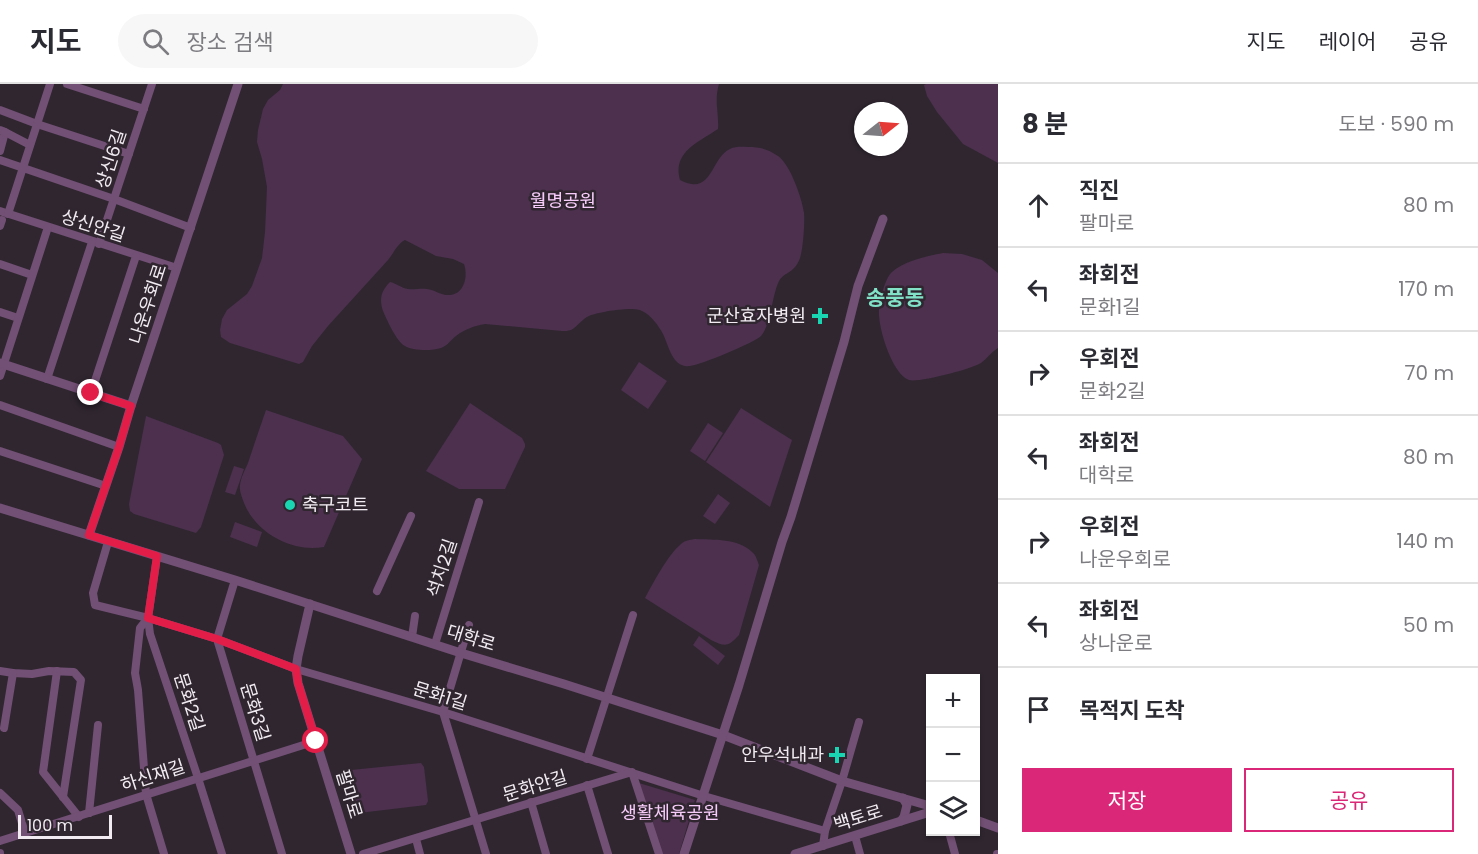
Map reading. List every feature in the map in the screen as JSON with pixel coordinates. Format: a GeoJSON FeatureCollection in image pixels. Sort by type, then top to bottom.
{"type":"FeatureCollection","features":[{"type":"Feature","properties":{"kind":"street"},"geometry":{"type":"LineString","coordinates":[[2,218],[23,168],[50,84]]}},
{"type":"Feature","properties":{"kind":"street"},"geometry":{"type":"LineString","coordinates":[[67,84],[144,108]]}},
{"type":"Feature","properties":{"kind":"street","name":"상신6길"},"geometry":{"type":"LineString","coordinates":[[47,379],[114,199],[152,84]]}},
{"type":"Feature","properties":{"kind":"street","name":"나운우회로"},"geometry":{"type":"LineString","coordinates":[[89,535],[238,84]]}},
{"type":"Feature","properties":{"kind":"street"},"geometry":{"type":"LineString","coordinates":[[0,110],[129,154]]}},
{"type":"Feature","properties":{"kind":"street"},"geometry":{"type":"LineString","coordinates":[[0,151],[3,131],[30,146]]}},
{"type":"Feature","properties":{"kind":"street"},"geometry":{"type":"LineString","coordinates":[[0,160],[191,228]]}},
{"type":"Feature","properties":{"kind":"street","name":"상신안길"},"geometry":{"type":"LineString","coordinates":[[2,218],[48,227],[177,268]]}},
{"type":"Feature","properties":{"kind":"street"},"geometry":{"type":"LineString","coordinates":[[684,854],[844,342],[858,286],[883,219]]}},
{"type":"Feature","properties":{"kind":"street"},"geometry":{"type":"LineString","coordinates":[[0,376],[48,227]]}},
{"type":"Feature","properties":{"kind":"street"},"geometry":{"type":"LineString","coordinates":[[91,393],[136,256]]}},
{"type":"Feature","properties":{"kind":"street"},"geometry":{"type":"LineString","coordinates":[[0,264],[32,274]]}},
{"type":"Feature","properties":{"kind":"street"},"geometry":{"type":"LineString","coordinates":[[0,312],[18,318]]}},
{"type":"Feature","properties":{"kind":"street"},"geometry":{"type":"LineString","coordinates":[[2,364],[131,406]]}},
{"type":"Feature","properties":{"kind":"street"},"geometry":{"type":"LineString","coordinates":[[0,405],[119,447]]}},
{"type":"Feature","properties":{"kind":"street"},"geometry":{"type":"LineString","coordinates":[[0,451],[106,486]]}},
{"type":"Feature","properties":{"kind":"street","name":"석치2길"},"geometry":{"type":"LineString","coordinates":[[435,644],[479,502]]}},
{"type":"Feature","properties":{"kind":"street","name":"대학로"},"geometry":{"type":"LineString","coordinates":[[0,508],[723,735],[842,781],[926,805]]}},
{"type":"Feature","properties":{"kind":"street"},"geometry":{"type":"LineString","coordinates":[[377,591],[411,516]]}},
{"type":"Feature","properties":{"kind":"street","name":"문화1길"},"geometry":{"type":"LineString","coordinates":[[108,542],[93,594],[96,605],[217,639],[296,669],[442,712],[704,796],[825,831]]}},
{"type":"Feature","properties":{"kind":"street","name":"문화2길"},"geometry":{"type":"LineString","coordinates":[[157,556],[148,618],[150,634],[222,854]]}},
{"type":"Feature","properties":{"kind":"street"},"geometry":{"type":"LineString","coordinates":[[217,639],[235,580]]}},
{"type":"Feature","properties":{"kind":"street","name":"팔마로"},"geometry":{"type":"LineString","coordinates":[[309,604],[296,669],[298,683],[351,854]]}},
{"type":"Feature","properties":{"kind":"street"},"geometry":{"type":"LineString","coordinates":[[587,759],[633,615]]}},
{"type":"Feature","properties":{"kind":"street"},"geometry":{"type":"LineString","coordinates":[[412,637],[415,616]]}},
{"type":"Feature","properties":{"kind":"street"},"geometry":{"type":"LineString","coordinates":[[148,618],[140,628],[135,673],[146,794],[164,854]]}},
{"type":"Feature","properties":{"kind":"street"},"geometry":{"type":"LineString","coordinates":[[469,625],[442,712],[486,854]]}},
{"type":"Feature","properties":{"kind":"street","name":"문화3길"},"geometry":{"type":"LineString","coordinates":[[217,639],[282,854]]}},
{"type":"Feature","properties":{"kind":"street"},"geometry":{"type":"LineString","coordinates":[[0,671],[13,674],[49,671],[74,672],[81,680],[63,797]]}},
{"type":"Feature","properties":{"kind":"street"},"geometry":{"type":"LineString","coordinates":[[57,671],[44,772],[79,817]]}},
{"type":"Feature","properties":{"kind":"street"},"geometry":{"type":"LineString","coordinates":[[4,728],[13,674]]}},
{"type":"Feature","properties":{"kind":"street"},"geometry":{"type":"LineString","coordinates":[[822,846],[859,722]]}},
{"type":"Feature","properties":{"kind":"street"},"geometry":{"type":"LineString","coordinates":[[89,813],[98,724]]}},
{"type":"Feature","properties":{"kind":"street","name":"하신재길"},"geometry":{"type":"LineString","coordinates":[[0,841],[316,741]]}},
{"type":"Feature","properties":{"kind":"street"},"geometry":{"type":"LineString","coordinates":[[632,772],[659,854]]}},
{"type":"Feature","properties":{"kind":"street","name":"문화안길"},"geometry":{"type":"LineString","coordinates":[[363,854],[632,772]]}},
{"type":"Feature","properties":{"kind":"street"},"geometry":{"type":"LineString","coordinates":[[587,785],[608,854]]}},
{"type":"Feature","properties":{"kind":"street"},"geometry":{"type":"LineString","coordinates":[[0,793],[18,810],[26,833]]}},
{"type":"Feature","properties":{"kind":"street"},"geometry":{"type":"LineString","coordinates":[[901,821],[907,805],[903,798]]}},
{"type":"Feature","properties":{"kind":"street"},"geometry":{"type":"LineString","coordinates":[[531,802],[546,854]]}},
{"type":"Feature","properties":{"kind":"street","name":"백토로"},"geometry":{"type":"LineString","coordinates":[[795,854],[926,813]]}},
{"type":"Feature","properties":{"kind":"street"},"geometry":{"type":"LineString","coordinates":[[980,822],[998,828]]}},
{"type":"Feature","properties":{"kind":"street"},"geometry":{"type":"LineString","coordinates":[[855,836],[860,854]]}},
{"type":"Feature","properties":{"kind":"street"},"geometry":{"type":"LineString","coordinates":[[950,836],[956,854]]}},
{"type":"Feature","properties":{"kind":"street"},"geometry":{"type":"LineString","coordinates":[[416,839],[420,854]]}},
{"type":"Feature","properties":{"kind":"green space","name":"월명공원"},"geometry":{"type":"Polygon","coordinates":[[[283,84],[719,84],[718,129],[696,143],[683,155],[679,170],[680,180],[699,184],[710,174],[723,154],[734,147],[760,148],[774,154],[787,166],[803,207],[804,229],[800,258],[794,268],[779,281],[767,325],[761,336],[727,353],[690,366],[679,364],[675,360],[663,334],[651,318],[642,311],[631,309],[608,311],[589,316],[569,331],[485,324],[463,331],[441,348],[423,350],[408,348],[395,335],[383,311],[382,295],[387,285],[390,282],[405,288],[427,289],[450,295],[462,288],[466,273],[464,264],[436,256],[405,240],[328,326],[303,362],[299,364],[230,343],[221,337],[222,319],[227,310],[247,294],[262,258],[267,187],[257,142],[258,130],[263,109],[283,84]]]}},
{"type":"Feature","properties":{"kind":"green space"},"geometry":{"type":"Polygon","coordinates":[[[998,84],[998,163],[963,144],[927,96],[924,85],[998,84]]]}},
{"type":"Feature","properties":{"kind":"green space"},"geometry":{"type":"Polygon","coordinates":[[[943,253],[962,254],[982,260],[998,273],[998,348],[976,366],[933,378],[909,380],[897,369],[887,350],[879,319],[881,296],[889,275],[897,268],[916,259],[943,253]]]}},
{"type":"Feature","properties":{"kind":"green space"},"geometry":{"type":"Polygon","coordinates":[[[639,362],[667,381],[648,409],[621,390],[639,362]]]}},
{"type":"Feature","properties":{"kind":"green space"},"geometry":{"type":"Polygon","coordinates":[[[470,403],[522,438],[525,444],[505,489],[459,489],[426,471],[470,403]]]}},
{"type":"Feature","properties":{"kind":"green space"},"geometry":{"type":"Polygon","coordinates":[[[741,408],[792,440],[770,507],[706,462],[741,408]]]}},
{"type":"Feature","properties":{"kind":"green space"},"geometry":{"type":"Polygon","coordinates":[[[266,410],[343,436],[362,459],[324,547],[300,547],[276,539],[257,523],[244,503],[240,490],[241,482],[266,410]]]}},
{"type":"Feature","properties":{"kind":"green space"},"geometry":{"type":"Polygon","coordinates":[[[146,416],[221,445],[224,455],[201,527],[196,533],[130,511],[129,504],[146,416]]]}},
{"type":"Feature","properties":{"kind":"green space"},"geometry":{"type":"Polygon","coordinates":[[[708,423],[723,433],[705,461],[690,451],[708,423]]]}},
{"type":"Feature","properties":{"kind":"green space"},"geometry":{"type":"Polygon","coordinates":[[[234,466],[244,469],[235,495],[225,492],[234,466]]]}},
{"type":"Feature","properties":{"kind":"green space"},"geometry":{"type":"Polygon","coordinates":[[[718,494],[730,503],[715,524],[703,516],[718,494]]]}},
{"type":"Feature","properties":{"kind":"green space"},"geometry":{"type":"Polygon","coordinates":[[[235,522],[262,532],[257,547],[230,537],[235,522]]]}},
{"type":"Feature","properties":{"kind":"green space"},"geometry":{"type":"Polygon","coordinates":[[[695,539],[740,544],[753,553],[759,565],[739,635],[726,645],[711,640],[645,598],[676,549],[684,542],[695,539]]]}},
{"type":"Feature","properties":{"kind":"green space"},"geometry":{"type":"Polygon","coordinates":[[[699,636],[725,656],[718,665],[693,645],[699,636]]]}},
{"type":"Feature","properties":{"kind":"green space"},"geometry":{"type":"Polygon","coordinates":[[[421,763],[424,767],[428,801],[426,805],[354,812],[349,774],[351,770],[421,763]]]}},
{"type":"Feature","properties":{"kind":"green space","name":"생활체육공원"},"geometry":{"type":"Polygon","coordinates":[[[639,783],[695,800],[679,854],[662,854],[639,783]]]}},
{"type":"Feature","properties":{"kind":"place","name":"군산효자병원"},"geometry":{"type":"Point","coordinates":[820,316]}},
{"type":"Feature","properties":{"kind":"place","name":"축구코트"},"geometry":{"type":"Point","coordinates":[290,505]}},
{"type":"Feature","properties":{"kind":"place","name":"안우석내과"},"geometry":{"type":"Point","coordinates":[837,755]}},
{"type":"Feature","properties":{"kind":"district","name":"송풍동"},"geometry":{"type":"Point","coordinates":[895,298]}},
{"type":"Feature","properties":{"kind":"route"},"geometry":{"type":"LineString","coordinates":[[91,393],[131,406],[89,535],[157,556],[148,618],[217,639],[296,669],[298,683],[316,741]]}}]}
